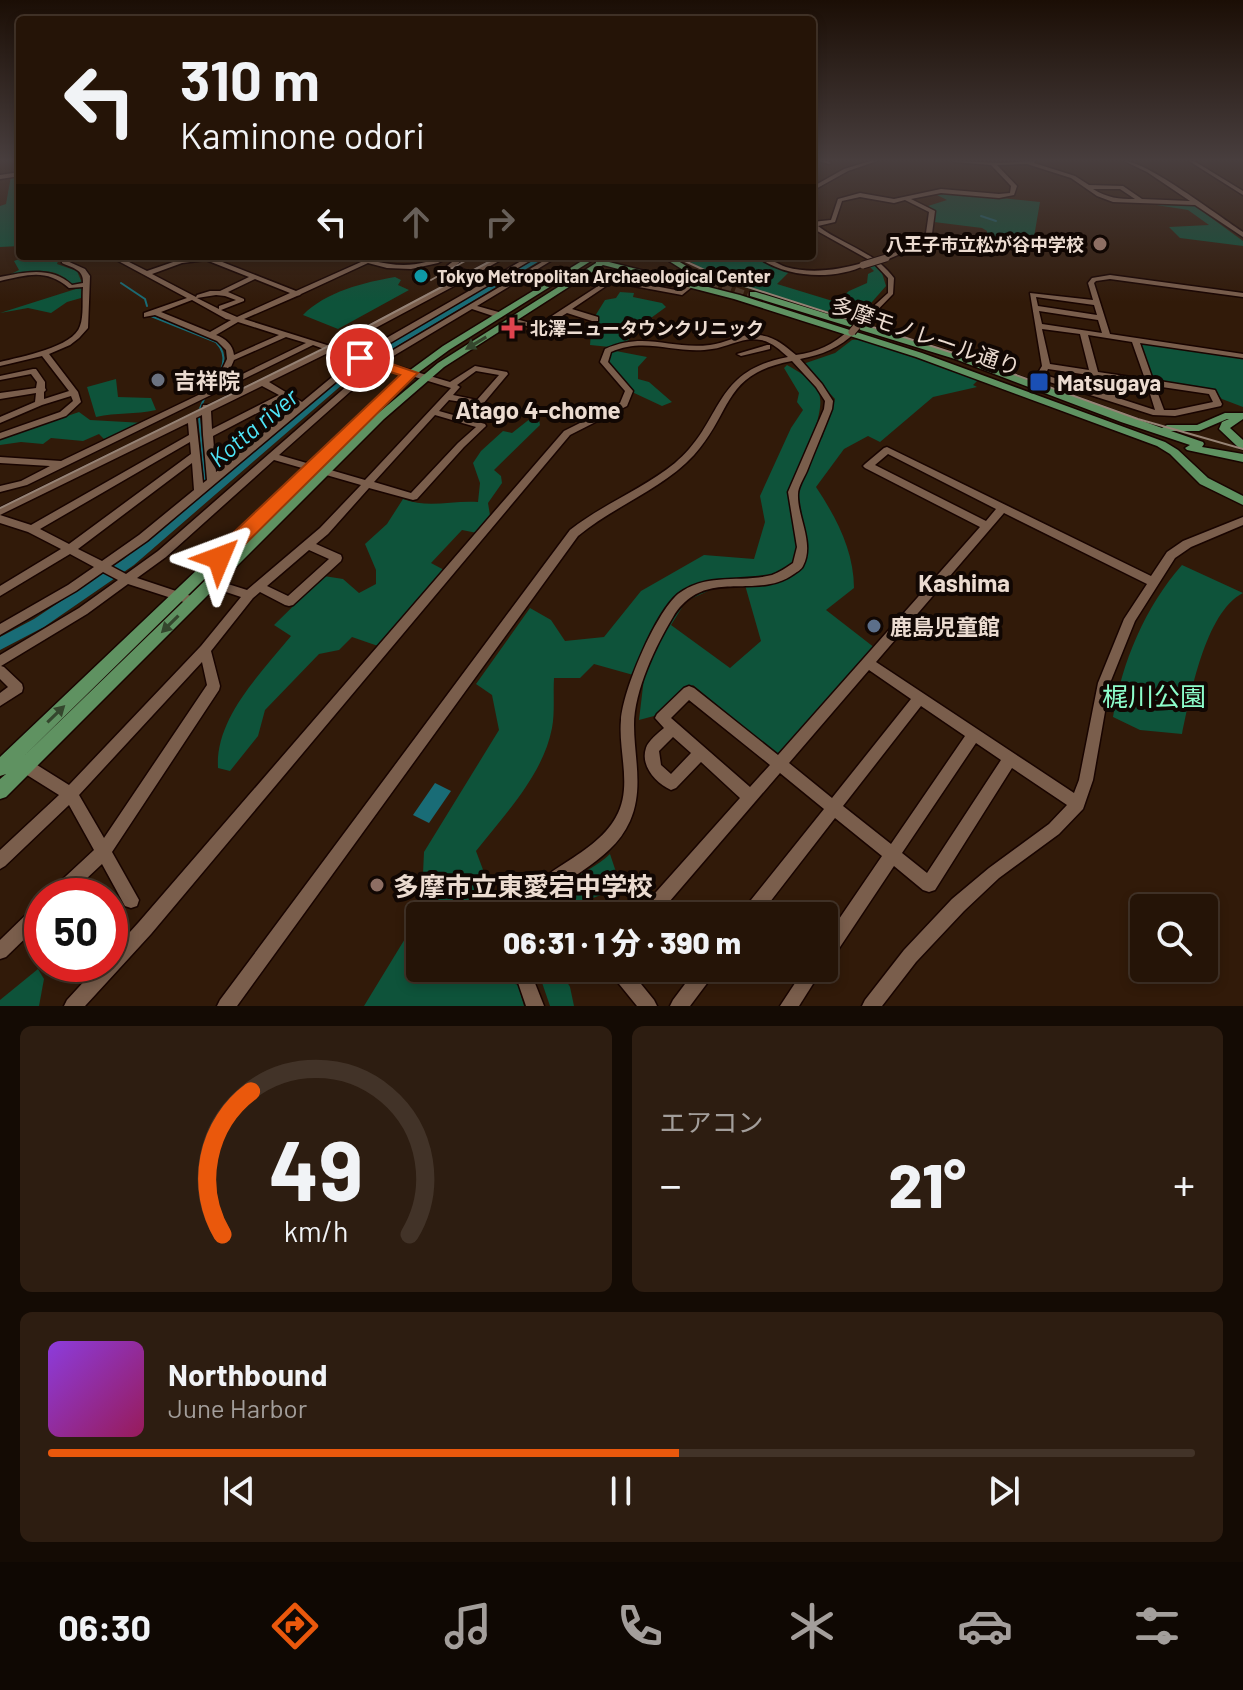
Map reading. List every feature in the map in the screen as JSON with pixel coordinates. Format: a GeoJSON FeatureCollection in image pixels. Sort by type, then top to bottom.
{"type":"FeatureCollection","features":[{"type":"Feature","properties":{"kind":"main road"},"geometry":{"type":"LineString","coordinates":[[6,763],[418,373],[499,315],[595,260]]}},
{"type":"Feature","properties":{"kind":"main road"},"geometry":{"type":"LineString","coordinates":[[418,373],[512,320],[596,260]]}},
{"type":"Feature","properties":{"kind":"main road"},"geometry":{"type":"LineString","coordinates":[[604,260],[626,270],[958,357],[1115,420],[1199,444]]}},
{"type":"Feature","properties":{"kind":"main road"},"geometry":{"type":"LineString","coordinates":[[606,260],[774,299],[986,378],[1163,445],[1204,481],[1243,499]]}},
{"type":"Feature","properties":{"kind":"main road"},"geometry":{"type":"LineString","coordinates":[[672,260],[712,282],[677,260]]}},
{"type":"Feature","properties":{"kind":"main road","name":"多摩モノレール通り"},"geometry":{"type":"LineString","coordinates":[[781,306],[957,360],[1115,420],[1199,444],[1243,452],[1229,456],[1183,446],[980,372],[781,306]]}},
{"type":"Feature","properties":{"kind":"main road"},"geometry":{"type":"LineString","coordinates":[[499,315],[512,320]]}},
{"type":"Feature","properties":{"kind":"main road"},"geometry":{"type":"LineString","coordinates":[[1080,415],[1189,429],[1204,427],[1225,416],[1243,418]]}},
{"type":"Feature","properties":{"kind":"main road"},"geometry":{"type":"LineString","coordinates":[[1243,418],[1228,422],[1224,429],[1243,452]]}},
{"type":"Feature","properties":{"kind":"main road"},"geometry":{"type":"LineString","coordinates":[[1229,456],[1207,456],[1199,466],[1210,479],[1243,499]]}},
{"type":"Feature","properties":{"kind":"main road"},"geometry":{"type":"LineString","coordinates":[[0,791],[212,583],[319,469]]}},
{"type":"Feature","properties":{"kind":"street"},"geometry":{"type":"LineString","coordinates":[[816,224],[833,221],[837,208]]}},
{"type":"Feature","properties":{"kind":"street"},"geometry":{"type":"LineString","coordinates":[[767,260],[778,266],[806,272],[834,272],[886,258],[928,241],[932,211],[925,208]]}},
{"type":"Feature","properties":{"kind":"street"},"geometry":{"type":"LineString","coordinates":[[1204,208],[1243,235]]}},
{"type":"Feature","properties":{"kind":"street"},"geometry":{"type":"LineString","coordinates":[[1229,225],[1243,225]]}},
{"type":"Feature","properties":{"kind":"street"},"geometry":{"type":"LineString","coordinates":[[226,1006],[565,543],[593,516],[648,486],[683,461],[700,442],[743,377],[762,366],[828,351],[891,293],[893,285],[890,275],[878,264],[816,228]]}},
{"type":"Feature","properties":{"kind":"street"},"geometry":{"type":"LineString","coordinates":[[0,364],[44,353],[67,343],[84,328],[86,274],[64,260]]}},
{"type":"Feature","properties":{"kind":"street"},"geometry":{"type":"LineString","coordinates":[[121,260],[195,297],[285,335],[334,347]]}},
{"type":"Feature","properties":{"kind":"street"},"geometry":{"type":"LineString","coordinates":[[128,260],[149,273]]}},
{"type":"Feature","properties":{"kind":"street"},"geometry":{"type":"LineString","coordinates":[[149,273],[182,260]]}},
{"type":"Feature","properties":{"kind":"street"},"geometry":{"type":"LineString","coordinates":[[212,260],[296,294]]}},
{"type":"Feature","properties":{"kind":"street"},"geometry":{"type":"LineString","coordinates":[[210,335],[241,317],[365,260]]}},
{"type":"Feature","properties":{"kind":"street"},"geometry":{"type":"LineString","coordinates":[[369,260],[389,268],[411,268],[436,260]]}},
{"type":"Feature","properties":{"kind":"street"},"geometry":{"type":"LineString","coordinates":[[458,260],[450,266],[491,281]]}},
{"type":"Feature","properties":{"kind":"street"},"geometry":{"type":"LineString","coordinates":[[0,512],[334,347],[498,260]]}},
{"type":"Feature","properties":{"kind":"street"},"geometry":{"type":"LineString","coordinates":[[0,630],[106,568],[302,406],[436,312],[528,260]]}},
{"type":"Feature","properties":{"kind":"street"},"geometry":{"type":"LineString","coordinates":[[0,661],[162,554],[272,456],[371,358],[471,306],[549,260]]}},
{"type":"Feature","properties":{"kind":"street"},"geometry":{"type":"LineString","coordinates":[[512,320],[536,328],[626,270]]}},
{"type":"Feature","properties":{"kind":"street"},"geometry":{"type":"LineString","coordinates":[[0,279],[41,272],[62,278],[71,287],[86,284]]}},
{"type":"Feature","properties":{"kind":"street"},"geometry":{"type":"LineString","coordinates":[[221,293],[254,277]]}},
{"type":"Feature","properties":{"kind":"street"},"geometry":{"type":"LineString","coordinates":[[1107,336],[1092,281],[1104,277],[1243,295]]}},
{"type":"Feature","properties":{"kind":"street"},"geometry":{"type":"LineString","coordinates":[[610,280],[682,293],[690,286]]}},
{"type":"Feature","properties":{"kind":"street"},"geometry":{"type":"LineString","coordinates":[[222,308],[242,300],[211,291],[152,314],[210,335],[228,345],[231,359]]}},
{"type":"Feature","properties":{"kind":"street"},"geometry":{"type":"LineString","coordinates":[[1046,366],[1212,392],[1218,404],[1161,413],[1040,376],[1046,366],[1032,294],[1097,303]]}},
{"type":"Feature","properties":{"kind":"street"},"geometry":{"type":"LineString","coordinates":[[0,861],[70,794],[205,650],[254,591],[308,545],[456,388],[453,384],[241,317],[195,297]]}},
{"type":"Feature","properties":{"kind":"street"},"geometry":{"type":"LineString","coordinates":[[415,305],[436,312]]}},
{"type":"Feature","properties":{"kind":"street"},"geometry":{"type":"LineString","coordinates":[[471,306],[499,315]]}},
{"type":"Feature","properties":{"kind":"street"},"geometry":{"type":"LineString","coordinates":[[1036,308],[1102,318]]}},
{"type":"Feature","properties":{"kind":"street"},"geometry":{"type":"LineString","coordinates":[[566,310],[595,319]]}},
{"type":"Feature","properties":{"kind":"street"},"geometry":{"type":"LineString","coordinates":[[1039,326],[1243,356]]}},
{"type":"Feature","properties":{"kind":"street"},"geometry":{"type":"LineString","coordinates":[[1083,332],[1094,373]]}},
{"type":"Feature","properties":{"kind":"street"},"geometry":{"type":"LineString","coordinates":[[199,491],[194,436],[198,414],[231,359],[285,335]]}},
{"type":"Feature","properties":{"kind":"street"},"geometry":{"type":"LineString","coordinates":[[73,1006],[145,928],[567,433],[616,410],[629,398],[625,386],[606,368],[604,362],[608,351],[630,342],[701,348],[750,337],[769,339],[793,359],[829,401],[793,492],[802,547],[798,565],[782,576],[704,585],[680,599],[634,686],[627,722],[631,782],[625,815],[609,841],[589,858],[540,887],[530,902]]}},
{"type":"Feature","properties":{"kind":"street"},"geometry":{"type":"LineString","coordinates":[[1135,340],[1161,413]]}},
{"type":"Feature","properties":{"kind":"street"},"geometry":{"type":"LineString","coordinates":[[733,341],[743,356],[767,347]]}},
{"type":"Feature","properties":{"kind":"street"},"geometry":{"type":"LineString","coordinates":[[0,489],[10,489],[312,343]]}},
{"type":"Feature","properties":{"kind":"street"},"geometry":{"type":"LineString","coordinates":[[0,436],[63,414],[77,402],[74,392],[44,353]]}},
{"type":"Feature","properties":{"kind":"street"},"geometry":{"type":"LineString","coordinates":[[448,397],[479,403],[504,374],[475,368],[453,384]]}},
{"type":"Feature","properties":{"kind":"street"},"geometry":{"type":"LineString","coordinates":[[0,378],[33,371],[41,382],[39,403]]}},
{"type":"Feature","properties":{"kind":"street"},"geometry":{"type":"LineString","coordinates":[[1110,399],[1117,389],[1112,376]]}},
{"type":"Feature","properties":{"kind":"street"},"geometry":{"type":"LineString","coordinates":[[262,382],[302,406]]}},
{"type":"Feature","properties":{"kind":"street"},"geometry":{"type":"LineString","coordinates":[[0,396],[42,390]]}},
{"type":"Feature","properties":{"kind":"street"},"geometry":{"type":"LineString","coordinates":[[0,420],[74,392]]}},
{"type":"Feature","properties":{"kind":"street"},"geometry":{"type":"LineString","coordinates":[[234,396],[256,410]]}},
{"type":"Feature","properties":{"kind":"street"},"geometry":{"type":"LineString","coordinates":[[207,435],[284,396]]}},
{"type":"Feature","properties":{"kind":"street"},"geometry":{"type":"LineString","coordinates":[[272,456],[413,497],[482,426],[434,412]]}},
{"type":"Feature","properties":{"kind":"street"},"geometry":{"type":"LineString","coordinates":[[198,414],[207,435],[212,480]]}},
{"type":"Feature","properties":{"kind":"street"},"geometry":{"type":"LineString","coordinates":[[132,430],[144,441]]}},
{"type":"Feature","properties":{"kind":"street"},"geometry":{"type":"LineString","coordinates":[[32,529],[194,436]]}},
{"type":"Feature","properties":{"kind":"street"},"geometry":{"type":"LineString","coordinates":[[987,526],[868,466],[887,450],[1153,582]]}},
{"type":"Feature","properties":{"kind":"street"},"geometry":{"type":"LineString","coordinates":[[0,592],[70,549],[196,455]]}},
{"type":"Feature","properties":{"kind":"street"},"geometry":{"type":"LineString","coordinates":[[0,460],[62,464]]}},
{"type":"Feature","properties":{"kind":"street"},"geometry":{"type":"LineString","coordinates":[[658,902],[1003,508]]}},
{"type":"Feature","properties":{"kind":"street"},"geometry":{"type":"LineString","coordinates":[[0,519],[32,529],[126,579],[193,601]]}},
{"type":"Feature","properties":{"kind":"street"},"geometry":{"type":"LineString","coordinates":[[871,1006],[910,956],[958,905],[994,873],[1054,829],[1078,804],[1086,780],[1104,683],[1125,628],[1153,582],[1179,549],[1243,521]]}},
{"type":"Feature","properties":{"kind":"street"},"geometry":{"type":"LineString","coordinates":[[212,583],[289,602],[337,558],[308,545]]}},
{"type":"Feature","properties":{"kind":"street"},"geometry":{"type":"LineString","coordinates":[[76,878],[104,851],[214,686],[205,650]]}},
{"type":"Feature","properties":{"kind":"street"},"geometry":{"type":"LineString","coordinates":[[868,663],[1078,804]]}},
{"type":"Feature","properties":{"kind":"street"},"geometry":{"type":"LineString","coordinates":[[0,671],[17,688],[0,700]]}},
{"type":"Feature","properties":{"kind":"street"},"geometry":{"type":"LineString","coordinates":[[749,796],[662,718],[689,692],[929,884],[1010,758]]}},
{"type":"Feature","properties":{"kind":"street"},"geometry":{"type":"LineString","coordinates":[[760,902],[920,697]]}},
{"type":"Feature","properties":{"kind":"street"},"geometry":{"type":"LineString","coordinates":[[672,729],[652,749],[654,768],[671,783],[700,754]]}},
{"type":"Feature","properties":{"kind":"street"},"geometry":{"type":"LineString","coordinates":[[838,936],[974,734]]}},
{"type":"Feature","properties":{"kind":"street"},"geometry":{"type":"LineString","coordinates":[[6,763],[26,766],[70,794],[131,900]]}},
{"type":"Feature","properties":{"kind":"street"},"geometry":{"type":"LineString","coordinates":[[0,951],[24,928]]}},
{"type":"Feature","properties":{"kind":"street"},"geometry":{"type":"LineString","coordinates":[[526,982],[535,1006]]}},
{"type":"Feature","properties":{"kind":"street"},"geometry":{"type":"LineString","coordinates":[[628,982],[648,1006]]}},
{"type":"Feature","properties":{"kind":"street"},"geometry":{"type":"LineString","coordinates":[[679,1006],[697,982]]}},
{"type":"Feature","properties":{"kind":"street"},"geometry":{"type":"LineString","coordinates":[[789,1006],[805,982]]}},
{"type":"Feature","properties":{"kind":"green space"},"geometry":{"type":"Polygon","coordinates":[[[0,208],[16,208],[16,246],[0,247],[0,208]]]}},
{"type":"Feature","properties":{"kind":"green space"},"geometry":{"type":"Polygon","coordinates":[[[931,208],[1039,208],[1034,237],[1038,246],[987,239],[987,231],[982,228],[934,222],[936,211],[931,208]]]}},
{"type":"Feature","properties":{"kind":"green space"},"geometry":{"type":"Polygon","coordinates":[[[1175,208],[1198,208],[1243,241],[1243,246],[1180,238],[1169,227],[1209,225],[1188,210],[1175,208]]]}},
{"type":"Feature","properties":{"kind":"green space"},"geometry":{"type":"Polygon","coordinates":[[[58,260],[57,264],[77,271],[82,283],[72,285],[65,278],[50,272],[7,276],[19,270],[14,261],[58,260]]]}},
{"type":"Feature","properties":{"kind":"green space"},"geometry":{"type":"Polygon","coordinates":[[[687,260],[762,260],[789,272],[777,284],[836,302],[849,291],[867,283],[868,274],[874,271],[870,267],[874,265],[882,273],[886,286],[857,319],[851,319],[724,281],[687,260]]]}},
{"type":"Feature","properties":{"kind":"green space"},"geometry":{"type":"Polygon","coordinates":[[[395,277],[401,280],[398,285],[409,290],[338,329],[303,315],[334,294],[395,277]]]}},
{"type":"Feature","properties":{"kind":"green space"},"geometry":{"type":"Polygon","coordinates":[[[82,287],[81,298],[67,302],[51,313],[28,308],[0,313],[82,287]]]}},
{"type":"Feature","properties":{"kind":"green space"},"geometry":{"type":"Polygon","coordinates":[[[620,292],[634,293],[633,297],[662,303],[666,307],[629,334],[629,340],[610,347],[590,345],[592,321],[605,300],[616,298],[620,292]]]}},
{"type":"Feature","properties":{"kind":"green space"},"geometry":{"type":"Polygon","coordinates":[[[860,339],[979,379],[973,385],[977,387],[933,397],[880,442],[868,436],[844,449],[816,487],[842,535],[853,574],[854,588],[826,610],[875,648],[777,755],[693,685],[654,716],[639,720],[644,678],[594,664],[580,678],[554,678],[552,728],[540,762],[522,793],[476,851],[491,891],[478,902],[420,902],[424,852],[499,730],[492,695],[476,684],[530,608],[551,620],[565,641],[604,637],[641,591],[704,555],[754,559],[765,522],[760,496],[791,428],[803,410],[797,402],[799,393],[784,368],[787,365],[800,372],[819,393],[820,409],[814,433],[822,438],[835,399],[803,364],[835,353],[852,340],[860,339]],[[721,585],[686,601],[671,625],[730,668],[761,641],[745,585],[721,585]]]}},
{"type":"Feature","properties":{"kind":"green space"},"geometry":{"type":"Polygon","coordinates":[[[1139,342],[1243,357],[1243,407],[1222,399],[1213,390],[1155,382],[1139,342]]]}},
{"type":"Feature","properties":{"kind":"green space"},"geometry":{"type":"Polygon","coordinates":[[[616,351],[647,357],[638,367],[638,379],[649,382],[672,402],[662,406],[632,392],[607,367],[608,354],[616,351]]]}},
{"type":"Feature","properties":{"kind":"green space"},"geometry":{"type":"Polygon","coordinates":[[[116,379],[118,397],[151,398],[156,410],[96,417],[87,387],[116,379]]]}},
{"type":"Feature","properties":{"kind":"green space"},"geometry":{"type":"Polygon","coordinates":[[[79,412],[90,420],[144,423],[105,440],[99,434],[83,441],[51,438],[43,444],[21,442],[0,445],[0,439],[79,412]]]}},
{"type":"Feature","properties":{"kind":"green space"},"geometry":{"type":"Polygon","coordinates":[[[531,418],[539,420],[540,425],[494,470],[501,476],[502,483],[488,503],[490,515],[477,533],[462,530],[431,563],[446,571],[378,646],[352,637],[339,650],[319,654],[265,710],[258,736],[230,771],[218,768],[219,749],[232,714],[291,636],[274,625],[324,576],[343,579],[359,593],[376,584],[376,570],[365,544],[387,524],[403,499],[431,504],[478,502],[480,483],[473,463],[503,431],[512,433],[531,418]]]}},
{"type":"Feature","properties":{"kind":"green space","name":"梶川公園"},"geometry":{"type":"Polygon","coordinates":[[[1182,565],[1243,593],[1230,603],[1209,636],[1182,734],[1140,730],[1113,717],[1122,676],[1146,617],[1182,565]]]}},
{"type":"Feature","properties":{"kind":"green space"},"geometry":{"type":"Polygon","coordinates":[[[610,854],[621,887],[583,902],[542,902],[557,888],[610,854]]]}},
{"type":"Feature","properties":{"kind":"green space"},"geometry":{"type":"Polygon","coordinates":[[[406,937],[406,982],[510,982],[518,985],[524,1006],[364,1006],[406,937]]]}},
{"type":"Feature","properties":{"kind":"green space"},"geometry":{"type":"Polygon","coordinates":[[[24,980],[43,982],[39,1006],[0,1006],[0,1000],[24,980]]]}},
{"type":"Feature","properties":{"kind":"green space"},"geometry":{"type":"Polygon","coordinates":[[[542,982],[567,982],[574,1006],[550,1006],[542,982]]]}},
{"type":"Feature","properties":{"kind":"water"},"geometry":{"type":"Polygon","coordinates":[[[435,783],[451,791],[429,823],[413,815],[435,783]]]}},
{"type":"Feature","properties":{"kind":"waterway"},"geometry":{"type":"LineString","coordinates":[[981,216],[996,221]]}},
{"type":"Feature","properties":{"kind":"waterway","name":"Kotta river"},"geometry":{"type":"LineString","coordinates":[[0,644],[39,623],[129,562],[362,363],[537,260]]}},
{"type":"Feature","properties":{"kind":"waterway"},"geometry":{"type":"LineString","coordinates":[[121,283],[145,299],[147,306]]}},
{"type":"Feature","properties":{"kind":"waterway"},"geometry":{"type":"LineString","coordinates":[[151,316],[216,342],[221,348],[223,360],[220,372],[209,390]]}},
{"type":"Feature","properties":{"kind":"waterway"},"geometry":{"type":"LineString","coordinates":[[199,411],[204,399]]}},
{"type":"Feature","properties":{"kind":"waterway"},"geometry":{"type":"LineString","coordinates":[[199,417],[205,481]]}},
{"type":"Feature","properties":{"kind":"tunnel"},"geometry":{"type":"LineString","coordinates":[[710,283],[779,307]]}},
{"type":"Feature","properties":{"kind":"railway"},"geometry":{"type":"LineString","coordinates":[[431,280],[467,260]]}},
{"type":"Feature","properties":{"kind":"railway"},"geometry":{"type":"LineString","coordinates":[[0,508],[353,334],[492,260]]}},
{"type":"Feature","properties":{"kind":"railway"},"geometry":{"type":"LineString","coordinates":[[683,260],[726,280],[969,358],[1138,419],[1243,449]]}},
{"type":"Feature","properties":{"kind":"place","name":"八王子市立松が谷中学校"},"geometry":{"type":"Point","coordinates":[1100,244]}},
{"type":"Feature","properties":{"kind":"place","name":"Tokyo Metropolitan Archaeological Center"},"geometry":{"type":"Point","coordinates":[421,276]}},
{"type":"Feature","properties":{"kind":"place","name":"北澤ニュータウンクリニック"},"geometry":{"type":"Point","coordinates":[512,328]}},
{"type":"Feature","properties":{"kind":"place","name":"吉祥院"},"geometry":{"type":"Point","coordinates":[158,380]}},
{"type":"Feature","properties":{"kind":"place","name":"Matsugaya"},"geometry":{"type":"Point","coordinates":[1039,382]}},
{"type":"Feature","properties":{"kind":"place","name":"鹿島児童館"},"geometry":{"type":"Point","coordinates":[874,626]}},
{"type":"Feature","properties":{"kind":"place","name":"多摩市立東愛宕中学校"},"geometry":{"type":"Point","coordinates":[377,885]}},
{"type":"Feature","properties":{"kind":"district","name":"Atago 4-chome"},"geometry":{"type":"Point","coordinates":[538,409]}},
{"type":"Feature","properties":{"kind":"district","name":"Kashima"},"geometry":{"type":"Point","coordinates":[964,582]}},
{"type":"Feature","properties":{"kind":"route"},"geometry":{"type":"LineString","coordinates":[[219,558],[411,373],[360,358]]}}]}
